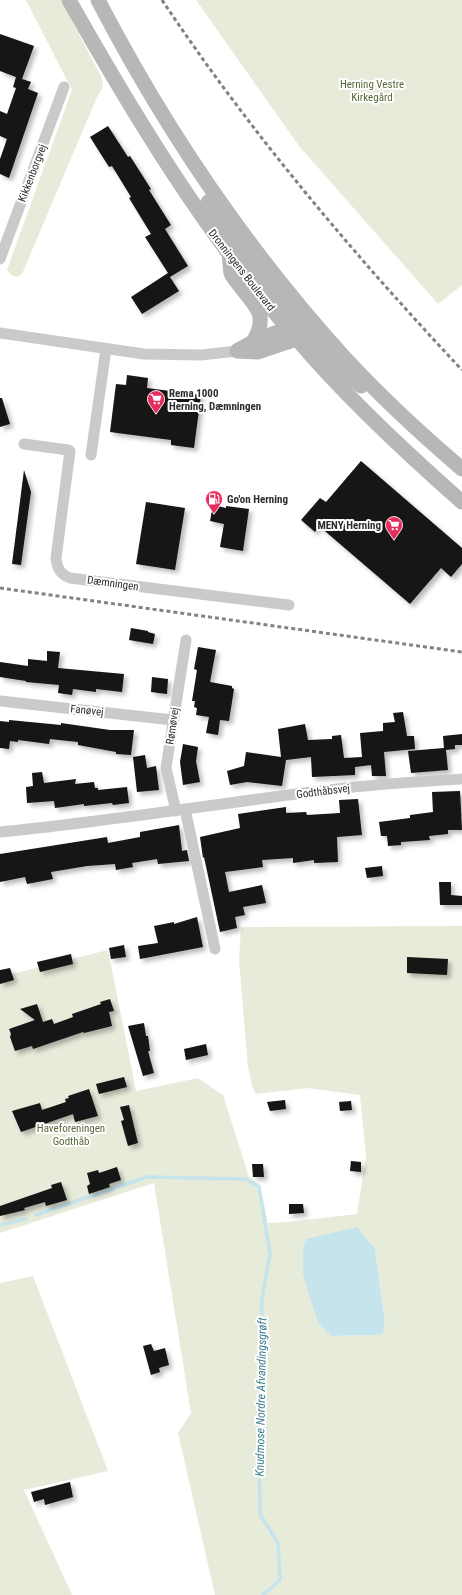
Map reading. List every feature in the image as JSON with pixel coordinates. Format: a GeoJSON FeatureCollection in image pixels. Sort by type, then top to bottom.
{"type":"FeatureCollection","features":[{"type":"Feature","properties":{"kind":"main road","name":"Dronningens Boulevard"},"geometry":{"type":"LineString","coordinates":[[69,0],[118,88],[195,208],[229,254],[295,333],[369,416],[462,502]]}},
{"type":"Feature","properties":{"kind":"main road","name":"Dronningens Boulevard"},"geometry":{"type":"LineString","coordinates":[[98,0],[139,76],[178,140],[214,194],[255,250],[314,322],[346,358],[432,443],[462,469]]}},
{"type":"Feature","properties":{"kind":"main road"},"geometry":{"type":"LineString","coordinates":[[178,140],[197,186],[221,222],[295,317],[295,333]]}},
{"type":"Feature","properties":{"kind":"main road"},"geometry":{"type":"LineString","coordinates":[[229,254],[231,274],[257,308],[261,317],[260,328],[253,342]]}},
{"type":"Feature","properties":{"kind":"main road"},"geometry":{"type":"LineString","coordinates":[[237,351],[253,342],[305,332],[314,338],[343,371],[361,386],[386,398]]}},
{"type":"Feature","properties":{"kind":"main road"},"geometry":{"type":"LineString","coordinates":[[237,351],[258,352],[295,333]]}},
{"type":"Feature","properties":{"kind":"street","name":"Kikkenborgvej"},"geometry":{"type":"LineString","coordinates":[[0,259],[64,87]]}},
{"type":"Feature","properties":{"kind":"street"},"geometry":{"type":"LineString","coordinates":[[0,333],[144,354],[182,356],[237,351]]}},
{"type":"Feature","properties":{"kind":"street"},"geometry":{"type":"LineString","coordinates":[[92,455],[106,349]]}},
{"type":"Feature","properties":{"kind":"street","name":"Dæmningen"},"geometry":{"type":"LineString","coordinates":[[24,444],[69,450],[56,558],[59,570],[64,575],[70,578],[289,605]]}},
{"type":"Feature","properties":{"kind":"street","name":"Rømøvej"},"geometry":{"type":"LineString","coordinates":[[181,810],[166,768],[186,640]]}},
{"type":"Feature","properties":{"kind":"street","name":"Fanøvej"},"geometry":{"type":"LineString","coordinates":[[0,701],[173,720]]}},
{"type":"Feature","properties":{"kind":"street","name":"Godthåbsvej"},"geometry":{"type":"LineString","coordinates":[[0,832],[312,792],[407,782],[462,779]]}},
{"type":"Feature","properties":{"kind":"street"},"geometry":{"type":"LineString","coordinates":[[181,810],[215,949]]}},
{"type":"Feature","properties":{"kind":"green space"},"geometry":{"type":"Polygon","coordinates":[[[26,0],[61,0],[102,78],[103,87],[97,97],[22,274],[17,277],[11,275],[7,270],[72,90],[26,0]]]}},
{"type":"Feature","properties":{"kind":"green space","name":"Herning Vestre Kirkegård"},"geometry":{"type":"Polygon","coordinates":[[[196,0],[462,0],[462,285],[438,304],[299,146],[196,0]]]}},
{"type":"Feature","properties":{"kind":"green space","name":"Haveforeningen Godthåb"},"geometry":{"type":"Polygon","coordinates":[[[462,926],[462,1595],[215,1595],[178,1433],[191,1413],[154,1183],[0,1233],[0,977],[108,950],[136,1091],[198,1078],[223,1095],[249,1177],[260,1185],[268,1223],[357,1214],[366,1156],[360,1095],[308,1088],[256,1094],[252,1086],[248,1067],[239,961],[241,927],[462,926]],[[306,1239],[303,1246],[303,1275],[331,1336],[376,1335],[383,1333],[385,1322],[375,1249],[306,1239]]]}},
{"type":"Feature","properties":{"kind":"green space"},"geometry":{"type":"Polygon","coordinates":[[[33,1276],[108,1471],[24,1490],[72,1595],[0,1595],[0,1283],[33,1276]]]}},
{"type":"Feature","properties":{"kind":"water"},"geometry":{"type":"Polygon","coordinates":[[[357,1227],[375,1249],[385,1322],[383,1333],[376,1335],[331,1336],[318,1323],[303,1275],[303,1246],[306,1239],[357,1227]]]}},
{"type":"Feature","properties":{"kind":"building"},"geometry":{"type":"Polygon","coordinates":[[[0,34],[34,46],[22,79],[31,82],[28,89],[38,93],[9,178],[0,174],[0,159],[7,139],[0,136],[0,111],[7,114],[16,88],[13,87],[16,77],[0,71],[0,34]]]}},
{"type":"Feature","properties":{"kind":"building"},"geometry":{"type":"Polygon","coordinates":[[[108,126],[128,157],[130,156],[151,189],[149,190],[171,225],[165,229],[188,266],[170,277],[179,291],[142,314],[131,297],[168,273],[145,237],[151,234],[129,198],[131,197],[112,166],[109,167],[90,137],[108,126]]]}},
{"type":"Feature","properties":{"kind":"building","name":"Rema 1000 Herning, Dæmningen"},"geometry":{"type":"Polygon","coordinates":[[[127,375],[148,378],[147,388],[201,395],[194,448],[171,445],[171,440],[110,432],[116,384],[126,385],[127,375]]]}},
{"type":"Feature","properties":{"kind":"building"},"geometry":{"type":"Polygon","coordinates":[[[0,398],[2,398],[10,424],[0,427],[0,398]]]}},
{"type":"Feature","properties":{"kind":"building","name":"MENY Herning"},"geometry":{"type":"Polygon","coordinates":[[[361,461],[462,548],[462,564],[451,577],[441,568],[410,604],[319,526],[315,532],[301,520],[320,498],[326,502],[361,461]]]}},
{"type":"Feature","properties":{"kind":"building"},"geometry":{"type":"Polygon","coordinates":[[[24,470],[31,492],[21,565],[12,564],[24,470]]]}},
{"type":"Feature","properties":{"kind":"building"},"geometry":{"type":"Polygon","coordinates":[[[146,502],[185,508],[175,570],[136,564],[146,502]]]}},
{"type":"Feature","properties":{"kind":"building"},"geometry":{"type":"Polygon","coordinates":[[[213,505],[226,508],[226,506],[249,509],[243,551],[220,547],[224,524],[210,521],[213,505]]]}},
{"type":"Feature","properties":{"kind":"building"},"geometry":{"type":"Polygon","coordinates":[[[131,628],[148,631],[155,634],[153,644],[129,640],[131,628]]]}},
{"type":"Feature","properties":{"kind":"building"},"geometry":{"type":"Polygon","coordinates":[[[198,647],[216,650],[210,682],[232,686],[234,689],[229,721],[220,720],[218,735],[206,733],[209,717],[196,715],[197,708],[194,707],[195,701],[192,701],[197,670],[194,669],[198,647]]]}},
{"type":"Feature","properties":{"kind":"building"},"geometry":{"type":"Polygon","coordinates":[[[47,651],[60,652],[58,668],[124,674],[122,692],[96,689],[96,692],[73,689],[72,695],[58,693],[59,685],[26,682],[0,677],[0,662],[28,666],[28,659],[47,661],[47,651]]]}},
{"type":"Feature","properties":{"kind":"building"},"geometry":{"type":"Polygon","coordinates":[[[152,677],[168,679],[167,694],[151,692],[152,677]]]}},
{"type":"Feature","properties":{"kind":"building"},"geometry":{"type":"Polygon","coordinates":[[[403,712],[407,736],[414,736],[415,749],[384,752],[386,776],[372,776],[371,765],[355,767],[355,775],[312,777],[311,757],[286,760],[282,786],[247,782],[230,785],[227,771],[244,766],[246,752],[281,757],[278,729],[305,724],[308,740],[332,739],[332,736],[341,735],[344,758],[362,757],[360,733],[383,731],[383,723],[395,722],[393,713],[403,712]]]}},
{"type":"Feature","properties":{"kind":"building"},"geometry":{"type":"Polygon","coordinates":[[[9,720],[61,725],[61,723],[110,730],[134,730],[131,755],[116,754],[116,752],[78,745],[78,742],[50,739],[49,744],[18,740],[18,742],[10,741],[9,749],[0,748],[0,721],[9,722],[9,720]]]}},
{"type":"Feature","properties":{"kind":"building"},"geometry":{"type":"Polygon","coordinates":[[[462,734],[462,745],[455,745],[455,749],[446,750],[448,770],[411,773],[408,751],[444,748],[443,736],[462,734]]]}},
{"type":"Feature","properties":{"kind":"building"},"geometry":{"type":"Polygon","coordinates":[[[183,744],[198,747],[196,761],[200,782],[183,785],[180,762],[183,744]]]}},
{"type":"Feature","properties":{"kind":"building"},"geometry":{"type":"Polygon","coordinates":[[[145,755],[147,768],[156,766],[159,790],[137,792],[133,757],[145,755]]]}},
{"type":"Feature","properties":{"kind":"building"},"geometry":{"type":"Polygon","coordinates":[[[42,772],[44,783],[76,779],[75,784],[94,782],[95,788],[98,788],[98,790],[127,787],[129,803],[84,806],[84,804],[55,808],[54,801],[27,803],[26,787],[33,786],[32,773],[42,772]]]}},
{"type":"Feature","properties":{"kind":"building"},"geometry":{"type":"Polygon","coordinates":[[[460,791],[462,830],[448,830],[448,834],[429,836],[430,840],[401,842],[401,845],[388,846],[387,836],[381,836],[379,822],[410,818],[410,815],[433,812],[432,792],[460,791]]]}},
{"type":"Feature","properties":{"kind":"building"},"geometry":{"type":"Polygon","coordinates":[[[358,799],[362,835],[337,837],[338,862],[314,863],[314,860],[293,863],[293,858],[262,860],[263,867],[225,872],[229,892],[262,885],[266,903],[243,907],[245,915],[235,917],[237,928],[220,932],[204,857],[203,858],[200,837],[240,828],[238,814],[286,807],[286,813],[306,812],[307,815],[340,813],[339,800],[358,799]]]}},
{"type":"Feature","properties":{"kind":"building"},"geometry":{"type":"Polygon","coordinates":[[[179,825],[182,851],[187,850],[189,861],[158,864],[157,859],[132,863],[133,867],[116,870],[115,864],[87,866],[51,872],[53,879],[27,884],[25,877],[0,882],[0,854],[107,837],[108,843],[140,837],[140,832],[179,825]]]}},
{"type":"Feature","properties":{"kind":"building"},"geometry":{"type":"Polygon","coordinates":[[[382,866],[383,876],[367,878],[365,868],[382,866]]]}},
{"type":"Feature","properties":{"kind":"building"},"geometry":{"type":"Polygon","coordinates":[[[439,882],[451,882],[451,895],[462,896],[462,905],[440,905],[439,882]]]}},
{"type":"Feature","properties":{"kind":"building"},"geometry":{"type":"Polygon","coordinates":[[[197,917],[203,947],[140,959],[138,946],[158,943],[154,926],[174,922],[174,924],[197,917]]]}},
{"type":"Feature","properties":{"kind":"building"},"geometry":{"type":"Polygon","coordinates":[[[124,945],[126,957],[111,959],[109,948],[124,945]]]}},
{"type":"Feature","properties":{"kind":"building"},"geometry":{"type":"Polygon","coordinates":[[[71,954],[73,964],[40,972],[37,962],[71,954]]]}},
{"type":"Feature","properties":{"kind":"building"},"geometry":{"type":"Polygon","coordinates":[[[407,957],[448,959],[447,975],[407,973],[407,957]]]}},
{"type":"Feature","properties":{"kind":"building"},"geometry":{"type":"Polygon","coordinates":[[[10,968],[14,980],[0,984],[0,970],[10,968]]]}},
{"type":"Feature","properties":{"kind":"building"},"geometry":{"type":"Polygon","coordinates":[[[110,999],[114,1011],[109,1012],[112,1026],[83,1032],[33,1049],[32,1046],[15,1051],[9,1029],[35,1020],[20,1009],[37,1004],[43,1022],[52,1019],[54,1024],[73,1017],[72,1014],[101,1004],[100,1002],[110,999]]]}},
{"type":"Feature","properties":{"kind":"building"},"geometry":{"type":"Polygon","coordinates":[[[144,1023],[146,1036],[148,1036],[150,1051],[148,1051],[154,1073],[143,1076],[128,1026],[144,1023]]]}},
{"type":"Feature","properties":{"kind":"building"},"geometry":{"type":"Polygon","coordinates":[[[206,1044],[208,1055],[186,1060],[184,1049],[206,1044]]]}},
{"type":"Feature","properties":{"kind":"building"},"geometry":{"type":"Polygon","coordinates":[[[124,1077],[127,1087],[99,1094],[96,1084],[124,1077]]]}},
{"type":"Feature","properties":{"kind":"building"},"geometry":{"type":"Polygon","coordinates":[[[89,1089],[98,1116],[75,1122],[73,1114],[21,1132],[12,1111],[40,1103],[42,1110],[66,1102],[65,1099],[69,1098],[68,1096],[89,1089]]]}},
{"type":"Feature","properties":{"kind":"building"},"geometry":{"type":"Polygon","coordinates":[[[285,1100],[286,1109],[270,1111],[267,1102],[285,1100]]]}},
{"type":"Feature","properties":{"kind":"building"},"geometry":{"type":"Polygon","coordinates":[[[351,1101],[352,1110],[340,1111],[339,1102],[351,1101]]]}},
{"type":"Feature","properties":{"kind":"building"},"geometry":{"type":"Polygon","coordinates":[[[129,1105],[138,1143],[128,1146],[121,1121],[124,1120],[120,1107],[129,1105]]]}},
{"type":"Feature","properties":{"kind":"building"},"geometry":{"type":"Polygon","coordinates":[[[351,1161],[361,1162],[361,1172],[350,1171],[351,1161]]]}},
{"type":"Feature","properties":{"kind":"building"},"geometry":{"type":"Polygon","coordinates":[[[252,1164],[263,1164],[264,1177],[253,1177],[252,1164]]]}},
{"type":"Feature","properties":{"kind":"building"},"geometry":{"type":"Polygon","coordinates":[[[117,1167],[121,1180],[109,1184],[110,1187],[89,1194],[87,1186],[90,1184],[87,1173],[98,1170],[99,1173],[117,1167]]]}},
{"type":"Feature","properties":{"kind":"building"},"geometry":{"type":"Polygon","coordinates":[[[61,1182],[67,1200],[46,1206],[45,1202],[24,1208],[25,1210],[0,1216],[0,1206],[52,1188],[51,1185],[61,1182]]]}},
{"type":"Feature","properties":{"kind":"building"},"geometry":{"type":"Polygon","coordinates":[[[289,1204],[303,1204],[304,1213],[289,1214],[289,1204]]]}},
{"type":"Feature","properties":{"kind":"building"},"geometry":{"type":"Polygon","coordinates":[[[151,1344],[154,1351],[165,1348],[169,1365],[159,1368],[160,1372],[151,1375],[143,1346],[151,1344]]]}},
{"type":"Feature","properties":{"kind":"building"},"geometry":{"type":"Polygon","coordinates":[[[70,1482],[73,1497],[45,1505],[44,1499],[34,1502],[31,1492],[70,1482]]]}},
{"type":"Feature","properties":{"kind":"waterway","name":"Knudmose Nordre Afvandingsgrøft"},"geometry":{"type":"LineString","coordinates":[[36,1215],[147,1177],[246,1179],[259,1187],[270,1254],[262,1298],[259,1438],[260,1514],[278,1543],[280,1580],[263,1595]]}},
{"type":"Feature","properties":{"kind":"waterway"},"geometry":{"type":"LineString","coordinates":[[0,1225],[26,1219]]}},
{"type":"Feature","properties":{"kind":"railway"},"geometry":{"type":"LineString","coordinates":[[162,0],[231,97],[304,191],[382,282],[462,370]]}},
{"type":"Feature","properties":{"kind":"railway"},"geometry":{"type":"LineString","coordinates":[[0,588],[462,652]]}},
{"type":"Feature","properties":{"kind":"place","name":"Rema 1000 Herning, Dæmningen"},"geometry":{"type":"Point","coordinates":[156,414]}},
{"type":"Feature","properties":{"kind":"place","name":"Go'on Herning"},"geometry":{"type":"Point","coordinates":[214,514]}},
{"type":"Feature","properties":{"kind":"place","name":"MENY Herning"},"geometry":{"type":"Point","coordinates":[394,540]}}]}
